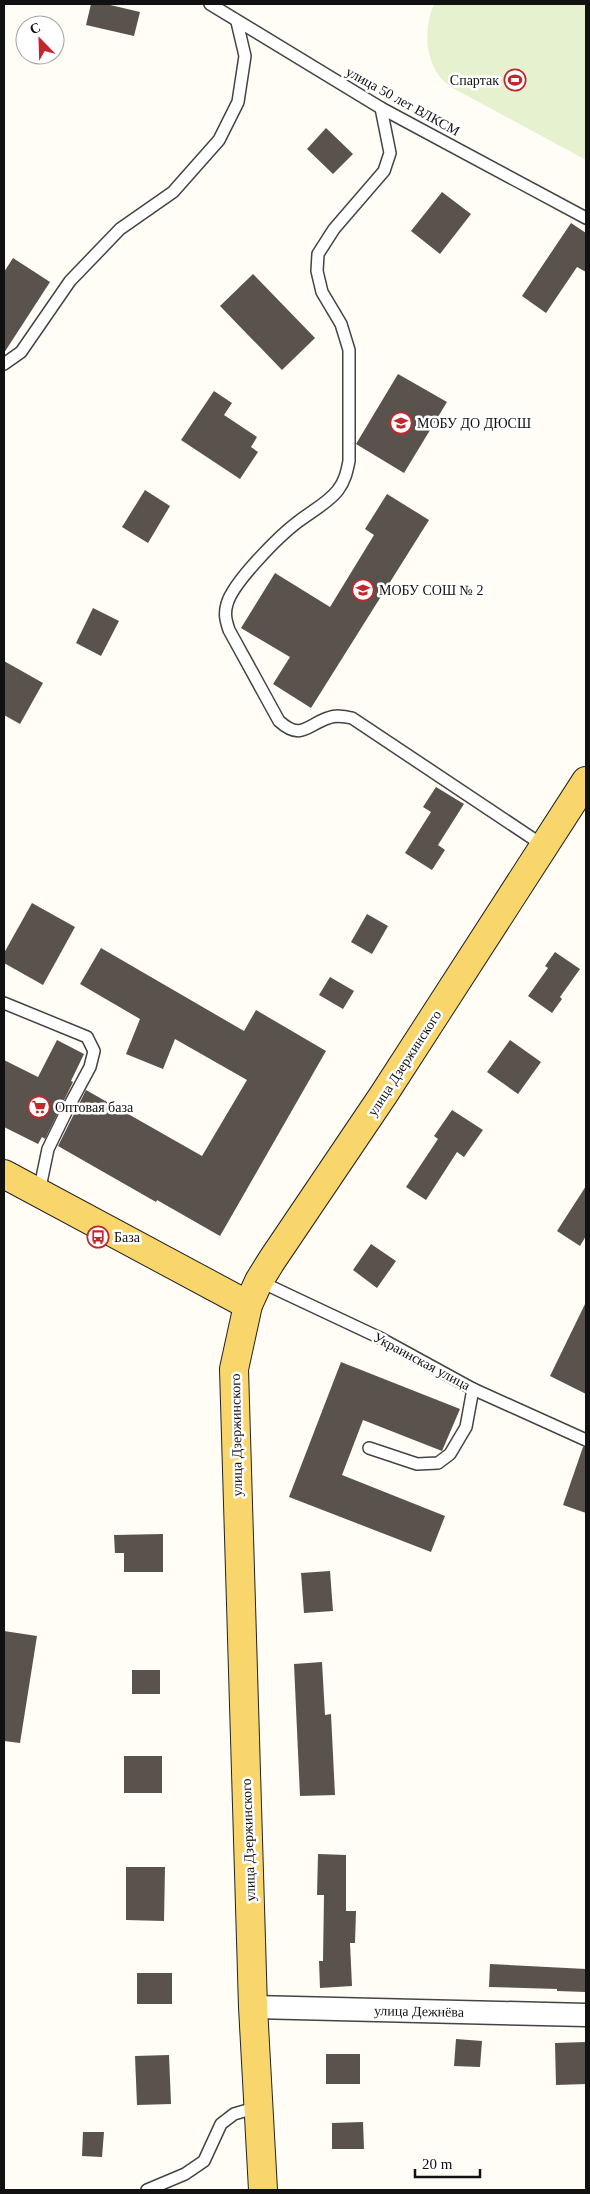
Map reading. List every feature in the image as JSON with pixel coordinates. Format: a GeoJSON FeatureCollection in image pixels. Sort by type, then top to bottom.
{"type":"FeatureCollection","features":[{"type":"Feature","properties":{"kind":"main road","name":"улица Дзержинского"},"geometry":{"type":"LineString","coordinates":[[263,2190],[253,2007],[234,1369],[248,1305],[259,1281],[545,847],[586,781]]}},
{"type":"Feature","properties":{"kind":"main road"},"geometry":{"type":"LineString","coordinates":[[4,1174],[38,1194],[248,1305]]}},
{"type":"Feature","properties":{"kind":"street","name":"улица Дежнёва"},"geometry":{"type":"LineString","coordinates":[[253,2007],[586,2015]]}},
{"type":"Feature","properties":{"kind":"lane","name":"улица 50 лет ВЛКСМ"},"geometry":{"type":"LineString","coordinates":[[210,4],[381,108],[586,218]]}},
{"type":"Feature","properties":{"kind":"lane"},"geometry":{"type":"LineString","coordinates":[[4,364],[21,352],[70,281],[120,229],[173,192],[219,140],[238,102],[245,56],[237,22]]}},
{"type":"Feature","properties":{"kind":"lane"},"geometry":{"type":"LineString","coordinates":[[381,108],[390,153],[384,171],[334,229],[318,254],[317,272],[322,292],[341,324],[350,350],[349,461],[345,478],[339,490],[286,532],[236,586],[227,604],[225,618],[229,630],[279,721],[287,729],[297,731],[306,729],[322,720],[340,716],[352,718],[545,847]]}},
{"type":"Feature","properties":{"kind":"lane"},"geometry":{"type":"LineString","coordinates":[[4,1003],[87,1037],[94,1051],[90,1067],[48,1149],[38,1194]]}},
{"type":"Feature","properties":{"kind":"lane","name":"Украинская улица"},"geometry":{"type":"LineString","coordinates":[[259,1281],[378,1337],[473,1389],[586,1440]]}},
{"type":"Feature","properties":{"kind":"lane"},"geometry":{"type":"LineString","coordinates":[[368,1448],[417,1464],[438,1463],[450,1454],[466,1427],[473,1389]]}},
{"type":"Feature","properties":{"kind":"lane"},"geometry":{"type":"LineString","coordinates":[[147,2190],[185,2174],[204,2161],[221,2124],[234,2114],[258,2107]]}},
{"type":"Feature","properties":{"kind":"green space","name":"Спартак"},"geometry":{"type":"Polygon","coordinates":[[[434,4],[586,4],[586,160],[451,87],[441,79],[433,65],[427,38],[434,4]]]}},
{"type":"Feature","properties":{"kind":"building"},"geometry":{"type":"Polygon","coordinates":[[[91,4],[106,4],[140,12],[134,36],[86,25],[91,4]]]}},
{"type":"Feature","properties":{"kind":"building"},"geometry":{"type":"Polygon","coordinates":[[[326,128],[353,154],[333,174],[307,149],[326,128]]]}},
{"type":"Feature","properties":{"kind":"building"},"geometry":{"type":"Polygon","coordinates":[[[442,192],[471,214],[440,254],[411,231],[442,192]]]}},
{"type":"Feature","properties":{"kind":"building"},"geometry":{"type":"Polygon","coordinates":[[[571,223],[586,233],[586,272],[577,267],[546,313],[522,296],[571,223]]]}},
{"type":"Feature","properties":{"kind":"building"},"geometry":{"type":"Polygon","coordinates":[[[13,258],[50,282],[4,353],[4,272],[13,258]]]}},
{"type":"Feature","properties":{"kind":"building"},"geometry":{"type":"Polygon","coordinates":[[[253,274],[315,338],[282,370],[220,306],[253,274]]]}},
{"type":"Feature","properties":{"kind":"building","name":"МОБУ ДО ДЮСШ"},"geometry":{"type":"Polygon","coordinates":[[[398,374],[447,402],[404,473],[356,444],[398,374]]]}},
{"type":"Feature","properties":{"kind":"building"},"geometry":{"type":"Polygon","coordinates":[[[214,391],[232,403],[224,415],[257,437],[251,447],[258,452],[240,479],[181,440],[214,391]]]}},
{"type":"Feature","properties":{"kind":"building"},"geometry":{"type":"Polygon","coordinates":[[[145,490],[170,506],[148,543],[122,527],[145,490]]]}},
{"type":"Feature","properties":{"kind":"building","name":"МОБУ СОШ № 2"},"geometry":{"type":"Polygon","coordinates":[[[387,494],[429,520],[311,708],[273,684],[290,657],[241,628],[275,573],[330,607],[374,535],[365,529],[387,494]]]}},
{"type":"Feature","properties":{"kind":"building"},"geometry":{"type":"Polygon","coordinates":[[[93,608],[119,621],[101,656],[76,643],[93,608]]]}},
{"type":"Feature","properties":{"kind":"building"},"geometry":{"type":"Polygon","coordinates":[[[4,661],[43,683],[20,724],[4,715],[4,661]]]}},
{"type":"Feature","properties":{"kind":"building"},"geometry":{"type":"Polygon","coordinates":[[[436,787],[464,804],[438,845],[445,850],[432,870],[405,853],[431,812],[423,807],[436,787]]]}},
{"type":"Feature","properties":{"kind":"building"},"geometry":{"type":"Polygon","coordinates":[[[32,903],[75,927],[43,985],[4,963],[4,953],[32,903]]]}},
{"type":"Feature","properties":{"kind":"building"},"geometry":{"type":"Polygon","coordinates":[[[367,914],[388,926],[372,954],[351,942],[367,914]]]}},
{"type":"Feature","properties":{"kind":"building"},"geometry":{"type":"Polygon","coordinates":[[[101,948],[244,1031],[256,1010],[326,1051],[220,1236],[58,1146],[86,1090],[202,1156],[247,1080],[175,1039],[163,1069],[126,1054],[140,1019],[80,984],[101,948]]]}},
{"type":"Feature","properties":{"kind":"building"},"geometry":{"type":"Polygon","coordinates":[[[555,952],[580,969],[560,997],[562,999],[552,1013],[528,996],[548,968],[545,966],[555,952]]]}},
{"type":"Feature","properties":{"kind":"building"},"geometry":{"type":"Polygon","coordinates":[[[330,977],[354,991],[343,1009],[319,995],[330,977]]]}},
{"type":"Feature","properties":{"kind":"building"},"geometry":{"type":"Polygon","coordinates":[[[57,1040],[84,1054],[71,1081],[73,1082],[45,1139],[42,1137],[38,1144],[4,1127],[4,1060],[38,1077],[57,1040]]]}},
{"type":"Feature","properties":{"kind":"building"},"geometry":{"type":"Polygon","coordinates":[[[510,1040],[541,1062],[518,1094],[487,1072],[510,1040]]]}},
{"type":"Feature","properties":{"kind":"building"},"geometry":{"type":"Polygon","coordinates":[[[452,1110],[483,1130],[464,1157],[457,1152],[426,1200],[406,1187],[438,1139],[434,1136],[452,1110]]]}},
{"type":"Feature","properties":{"kind":"building"},"geometry":{"type":"Polygon","coordinates":[[[586,1186],[586,1236],[580,1246],[557,1231],[586,1186]]]}},
{"type":"Feature","properties":{"kind":"building"},"geometry":{"type":"Polygon","coordinates":[[[371,1244],[396,1261],[377,1288],[353,1270],[371,1244]]]}},
{"type":"Feature","properties":{"kind":"building"},"geometry":{"type":"Polygon","coordinates":[[[586,1302],[586,1394],[550,1376],[586,1302]]]}},
{"type":"Feature","properties":{"kind":"building"},"geometry":{"type":"Polygon","coordinates":[[[341,1362],[460,1409],[442,1451],[363,1420],[342,1475],[445,1516],[431,1552],[289,1497],[341,1362]]]}},
{"type":"Feature","properties":{"kind":"building"},"geometry":{"type":"Polygon","coordinates":[[[583,1447],[586,1447],[586,1513],[563,1505],[583,1447]]]}},
{"type":"Feature","properties":{"kind":"building"},"geometry":{"type":"Polygon","coordinates":[[[163,1534],[163,1572],[124,1572],[124,1553],[115,1553],[114,1535],[163,1534]]]}},
{"type":"Feature","properties":{"kind":"building"},"geometry":{"type":"Polygon","coordinates":[[[330,1571],[333,1611],[304,1613],[301,1573],[330,1571]]]}},
{"type":"Feature","properties":{"kind":"building"},"geometry":{"type":"Polygon","coordinates":[[[4,1631],[37,1636],[20,1743],[4,1741],[4,1631]]]}},
{"type":"Feature","properties":{"kind":"building"},"geometry":{"type":"Polygon","coordinates":[[[322,1662],[325,1715],[331,1714],[335,1795],[300,1796],[294,1664],[322,1662]]]}},
{"type":"Feature","properties":{"kind":"building"},"geometry":{"type":"Polygon","coordinates":[[[132,1670],[160,1670],[160,1694],[132,1694],[132,1670]]]}},
{"type":"Feature","properties":{"kind":"building"},"geometry":{"type":"Polygon","coordinates":[[[124,1756],[162,1756],[162,1793],[124,1793],[124,1756]]]}},
{"type":"Feature","properties":{"kind":"building"},"geometry":{"type":"Polygon","coordinates":[[[318,1854],[346,1855],[346,1911],[356,1911],[355,1943],[350,1943],[352,1986],[320,1988],[319,1961],[323,1961],[324,1895],[317,1895],[318,1854]]]}},
{"type":"Feature","properties":{"kind":"building"},"geometry":{"type":"Polygon","coordinates":[[[126,1867],[165,1867],[164,1921],[126,1920],[126,1867]]]}},
{"type":"Feature","properties":{"kind":"building"},"geometry":{"type":"Polygon","coordinates":[[[490,1964],[586,1969],[586,1992],[557,1991],[557,1989],[489,1987],[490,1964]]]}},
{"type":"Feature","properties":{"kind":"building"},"geometry":{"type":"Polygon","coordinates":[[[137,1973],[172,1973],[172,2004],[137,2004],[137,1973]]]}},
{"type":"Feature","properties":{"kind":"building"},"geometry":{"type":"Polygon","coordinates":[[[456,2039],[482,2041],[480,2067],[454,2066],[456,2039]]]}},
{"type":"Feature","properties":{"kind":"building"},"geometry":{"type":"Polygon","coordinates":[[[586,2042],[586,2084],[556,2085],[555,2043],[586,2042]]]}},
{"type":"Feature","properties":{"kind":"building"},"geometry":{"type":"Polygon","coordinates":[[[326,2054],[360,2054],[360,2084],[326,2084],[326,2054]]]}},
{"type":"Feature","properties":{"kind":"building"},"geometry":{"type":"Polygon","coordinates":[[[169,2055],[171,2104],[137,2105],[135,2056],[169,2055]]]}},
{"type":"Feature","properties":{"kind":"building"},"geometry":{"type":"Polygon","coordinates":[[[363,2122],[364,2149],[332,2149],[332,2123],[363,2122]]]}},
{"type":"Feature","properties":{"kind":"building"},"geometry":{"type":"Polygon","coordinates":[[[83,2132],[104,2132],[102,2157],[82,2156],[83,2132]]]}},
{"type":"Feature","properties":{"kind":"place","name":"Спартак"},"geometry":{"type":"Point","coordinates":[515,80]}},
{"type":"Feature","properties":{"kind":"place","name":"МОБУ ДО ДЮСШ"},"geometry":{"type":"Point","coordinates":[401,423]}},
{"type":"Feature","properties":{"kind":"place","name":"МОБУ СОШ № 2"},"geometry":{"type":"Point","coordinates":[363,590]}},
{"type":"Feature","properties":{"kind":"place","name":"Оптовая база"},"geometry":{"type":"Point","coordinates":[39,1107]}},
{"type":"Feature","properties":{"kind":"place","name":"База"},"geometry":{"type":"Point","coordinates":[98,1237]}}]}
